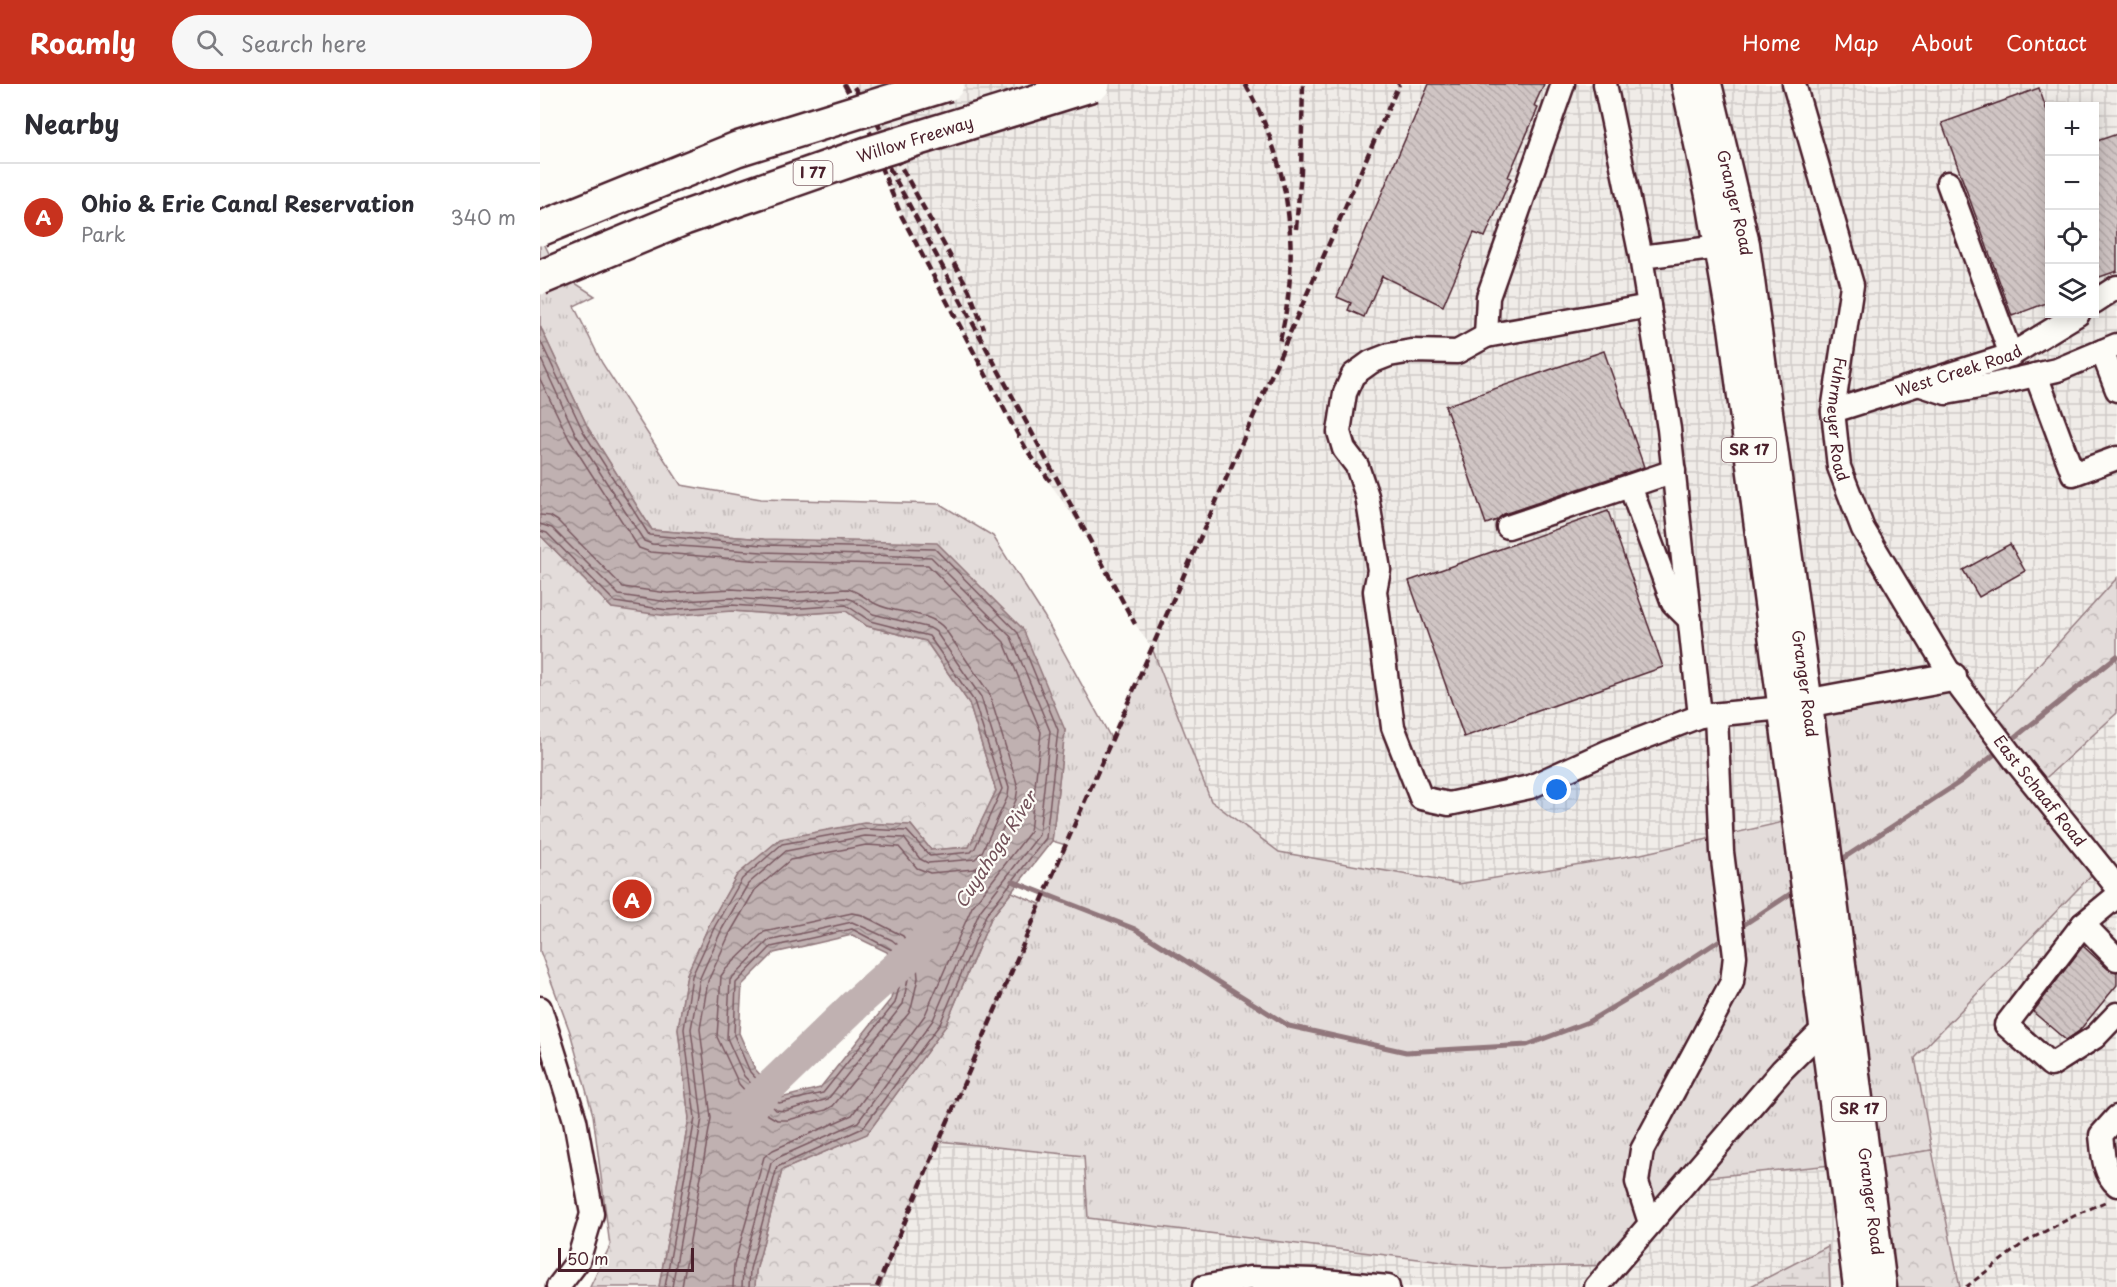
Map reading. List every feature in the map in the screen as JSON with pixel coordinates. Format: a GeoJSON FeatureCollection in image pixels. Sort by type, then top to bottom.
{"type":"FeatureCollection","features":[{"type":"Feature","properties":{"kind":"highway"},"geometry":{"type":"LineString","coordinates":[[540,229],[737,149],[947,84]]}},
{"type":"Feature","properties":{"kind":"highway","name":"Willow Freeway"},"geometry":{"type":"LineString","coordinates":[[540,278],[695,214],[867,154],[1093,84]]}},
{"type":"Feature","properties":{"kind":"main road","name":"Granger Road"},"geometry":{"type":"LineString","coordinates":[[1686,84],[1732,246]]}},
{"type":"Feature","properties":{"kind":"main road","name":"Granger Road"},"geometry":{"type":"LineString","coordinates":[[1707,84],[1732,246],[1825,938],[1836,1026],[1858,1287]]}},
{"type":"Feature","properties":{"kind":"main road"},"geometry":{"type":"LineString","coordinates":[[1795,706],[1952,676]]}},
{"type":"Feature","properties":{"kind":"main road","name":"Granger Road"},"geometry":{"type":"LineString","coordinates":[[1836,1026],[1882,1287]]}},
{"type":"Feature","properties":{"kind":"street"},"geometry":{"type":"LineString","coordinates":[[1486,336],[1488,297],[1563,84]]}},
{"type":"Feature","properties":{"kind":"street"},"geometry":{"type":"LineString","coordinates":[[1605,84],[1641,257],[1674,471],[1690,620],[1708,716],[1735,956],[1732,982],[1642,1150],[1637,1182],[1650,1223]]}},
{"type":"Feature","properties":{"kind":"street","name":"Fuhrmeyer Road"},"geometry":{"type":"LineString","coordinates":[[1794,84],[1852,285],[1833,411],[1839,467],[1863,529],[1952,676],[1987,722]]}},
{"type":"Feature","properties":{"kind":"street"},"geometry":{"type":"LineString","coordinates":[[1948,183],[2011,355]]}},
{"type":"Feature","properties":{"kind":"street"},"geometry":{"type":"LineString","coordinates":[[1641,257],[1732,246]]}},
{"type":"Feature","properties":{"kind":"street"},"geometry":{"type":"LineString","coordinates":[[2099,299],[2117,287]]}},
{"type":"Feature","properties":{"kind":"street"},"geometry":{"type":"LineString","coordinates":[[1649,306],[1486,336],[1457,352],[1412,351],[1389,355],[1371,362],[1353,375],[1345,393],[1338,432],[1344,449],[1357,466],[1367,496],[1379,570],[1375,591],[1393,727],[1421,798],[1449,804],[1530,787],[1606,752],[1708,716],[1795,706]]}},
{"type":"Feature","properties":{"kind":"street","name":"West Creek Road"},"geometry":{"type":"LineString","coordinates":[[1833,411],[2011,355],[2071,318]]}},
{"type":"Feature","properties":{"kind":"street"},"geometry":{"type":"LineString","coordinates":[[1918,384],[1946,393],[2057,370],[2110,348],[2117,390]]}},
{"type":"Feature","properties":{"kind":"street"},"geometry":{"type":"LineString","coordinates":[[2036,375],[2073,474],[2117,458]]}},
{"type":"Feature","properties":{"kind":"street"},"geometry":{"type":"LineString","coordinates":[[1508,527],[1674,471]]}},
{"type":"Feature","properties":{"kind":"street"},"geometry":{"type":"LineString","coordinates":[[1630,486],[1673,603],[1690,620]]}},
{"type":"Feature","properties":{"kind":"street","name":"East Schaaf Road"},"geometry":{"type":"LineString","coordinates":[[1987,722],[2017,763],[2117,887]]}},
{"type":"Feature","properties":{"kind":"street"},"geometry":{"type":"LineString","coordinates":[[2117,896],[2083,924],[2006,1025],[2051,1065],[2095,1037],[2117,1014]]}},
{"type":"Feature","properties":{"kind":"street"},"geometry":{"type":"LineString","coordinates":[[2083,924],[2117,959]]}},
{"type":"Feature","properties":{"kind":"street"},"geometry":{"type":"LineString","coordinates":[[540,1008],[575,1120],[592,1214],[578,1261],[558,1287]]}},
{"type":"Feature","properties":{"kind":"street"},"geometry":{"type":"LineString","coordinates":[[1596,1287],[1782,1070],[1836,1026]]}},
{"type":"Feature","properties":{"kind":"street"},"geometry":{"type":"LineString","coordinates":[[2117,1117],[2101,1135],[2104,1160],[2110,1179],[2117,1185]]}},
{"type":"Feature","properties":{"kind":"street"},"geometry":{"type":"LineString","coordinates":[[1204,1287],[1250,1278],[1314,1280],[1388,1287]]}},
{"type":"Feature","properties":{"kind":"path"},"geometry":{"type":"LineString","coordinates":[[1966,1287],[2025,1242],[2074,1216],[2117,1197]]}},
{"type":"Feature","properties":{"kind":"shaded area"},"geometry":{"type":"Polygon","coordinates":[[[849,84],[2117,84],[2117,578],[1987,722],[1797,819],[1641,854],[1459,884],[1279,852],[1211,801],[1152,648],[1133,621],[1087,536],[1028,452],[890,192],[869,129],[849,84]]]}},
{"type":"Feature","properties":{"kind":"shaded area"},"geometry":{"type":"Polygon","coordinates":[[[2117,713],[2117,1287],[1960,1287],[1915,1058],[2100,866],[2036,787],[2117,713]]]}},
{"type":"Feature","properties":{"kind":"shaded area"},"geometry":{"type":"Polygon","coordinates":[[[939,1141],[1084,1156],[1088,1218],[1688,1179],[1842,1164],[1858,1287],[880,1287],[899,1234],[939,1141]]]}},
{"type":"Feature","properties":{"kind":"green space"},"geometry":{"type":"Polygon","coordinates":[[[540,235],[558,272],[595,296],[574,306],[602,363],[681,485],[761,499],[940,504],[993,536],[1044,616],[1112,740],[1152,648],[1211,801],[1279,852],[1459,884],[1641,854],[1797,819],[1808,705],[1952,677],[2100,866],[1915,1058],[1932,1150],[1842,1164],[1688,1179],[1615,1265],[1491,1268],[1088,1218],[1084,1156],[939,1141],[1066,845],[1052,841],[1065,730],[763,539],[652,530],[588,428],[540,326],[540,235]]]}},
{"type":"Feature","properties":{"kind":"green space"},"geometry":{"type":"Polygon","coordinates":[[[540,535],[612,608],[788,615],[846,611],[867,626],[926,641],[969,703],[996,791],[969,847],[931,850],[911,825],[737,875],[710,923],[687,974],[678,1029],[689,1118],[659,1287],[590,1287],[610,1246],[593,1115],[570,1032],[540,951],[540,535]]]}},
{"type":"Feature","properties":{"kind":"green space"},"geometry":{"type":"Polygon","coordinates":[[[2117,578],[2117,713],[2036,787],[1987,722],[2117,578]]]}},
{"type":"Feature","properties":{"kind":"green space"},"geometry":{"type":"Polygon","coordinates":[[[1012,892],[1040,904],[899,1234],[880,1287],[755,1287],[756,1271],[782,1170],[867,1134],[945,1027],[991,918],[1012,892]]]}},
{"type":"Feature","properties":{"kind":"green space"},"geometry":{"type":"Polygon","coordinates":[[[1932,1150],[1960,1287],[1882,1287],[1865,1160],[1932,1150]]]}},
{"type":"Feature","properties":{"kind":"green space"},"geometry":{"type":"Polygon","coordinates":[[[1828,1246],[1830,1287],[1747,1287],[1751,1286],[1828,1246]]]}},
{"type":"Feature","properties":{"kind":"water"},"geometry":{"type":"Polygon","coordinates":[[[540,326],[588,428],[652,530],[763,539],[937,543],[1023,629],[1065,730],[1052,841],[991,918],[945,1027],[867,1134],[782,1170],[756,1271],[755,1287],[659,1287],[689,1118],[678,1029],[687,974],[710,923],[737,875],[780,839],[864,823],[911,825],[931,850],[969,847],[996,791],[969,703],[926,641],[867,626],[846,611],[788,615],[732,611],[667,616],[612,608],[540,535],[540,326]],[[852,935],[774,953],[742,985],[739,1033],[755,1069],[781,1098],[820,1088],[891,999],[896,976],[887,952],[852,935]]]}},
{"type":"Feature","properties":{"kind":"building"},"geometry":{"type":"Polygon","coordinates":[[[1429,84],[1544,84],[1534,106],[1538,108],[1485,237],[1474,233],[1443,306],[1382,276],[1364,317],[1348,310],[1351,303],[1337,297],[1429,84]]]}},
{"type":"Feature","properties":{"kind":"building"},"geometry":{"type":"Polygon","coordinates":[[[2039,88],[2045,105],[2045,304],[2012,316],[1942,123],[2039,88]]]}},
{"type":"Feature","properties":{"kind":"building"},"geometry":{"type":"Polygon","coordinates":[[[2117,134],[2117,271],[2099,277],[2099,156],[2099,140],[2117,134]]]}},
{"type":"Feature","properties":{"kind":"building"},"geometry":{"type":"Polygon","coordinates":[[[1604,351],[1644,467],[1504,514],[1497,520],[1486,524],[1445,406],[1604,351]]]}},
{"type":"Feature","properties":{"kind":"building"},"geometry":{"type":"Polygon","coordinates":[[[1608,511],[1663,667],[1464,737],[1409,581],[1608,511]]]}},
{"type":"Feature","properties":{"kind":"building"},"geometry":{"type":"Polygon","coordinates":[[[2010,544],[2025,571],[1979,597],[1963,570],[2010,544]]]}},
{"type":"Feature","properties":{"kind":"building"},"geometry":{"type":"Polygon","coordinates":[[[2083,946],[2108,969],[2117,972],[2117,985],[2079,1031],[2066,1040],[2033,1012],[2083,946]]]}},
{"type":"Feature","properties":{"kind":"waterway"},"geometry":{"type":"LineString","coordinates":[[2008,743],[2117,656]]}},
{"type":"Feature","properties":{"kind":"waterway"},"geometry":{"type":"LineString","coordinates":[[1836,863],[1960,782],[2001,749]]}},
{"type":"Feature","properties":{"kind":"waterway"},"geometry":{"type":"LineString","coordinates":[[1012,881],[1135,929],[1289,1026],[1406,1052],[1527,1045],[1588,1022],[1726,936]]}},
{"type":"Feature","properties":{"kind":"waterway"},"geometry":{"type":"LineString","coordinates":[[1739,928],[1796,890]]}},
{"type":"Feature","properties":{"kind":"waterway","name":"Cuyahoga River"},"geometry":{"type":"LineString","coordinates":[[744,1120],[746,1110],[859,1001],[926,941]]}},
{"type":"Feature","properties":{"kind":"railway"},"geometry":{"type":"LineString","coordinates":[[844,84],[1135,624]]}},
{"type":"Feature","properties":{"kind":"railway"},"geometry":{"type":"LineString","coordinates":[[1245,84],[1261,115],[1273,146],[1288,211],[1290,278],[1279,344]]}},
{"type":"Feature","properties":{"kind":"railway"},"geometry":{"type":"LineString","coordinates":[[1296,229],[1301,171],[1303,84]]}},
{"type":"Feature","properties":{"kind":"railway"},"geometry":{"type":"LineString","coordinates":[[877,1287],[1066,844],[1399,84]]}},
{"type":"Feature","properties":{"kind":"railway"},"geometry":{"type":"LineString","coordinates":[[854,87],[872,114],[969,290],[984,329]]}},
{"type":"Feature","properties":{"kind":"railway"},"geometry":{"type":"LineString","coordinates":[[880,165],[901,215],[1012,424],[1028,452],[1050,481]]}},
{"type":"Feature","properties":{"kind":"place","name":"Ohio & Erie Canal Reservation"},"geometry":{"type":"Point","coordinates":[632,899]}}]}
